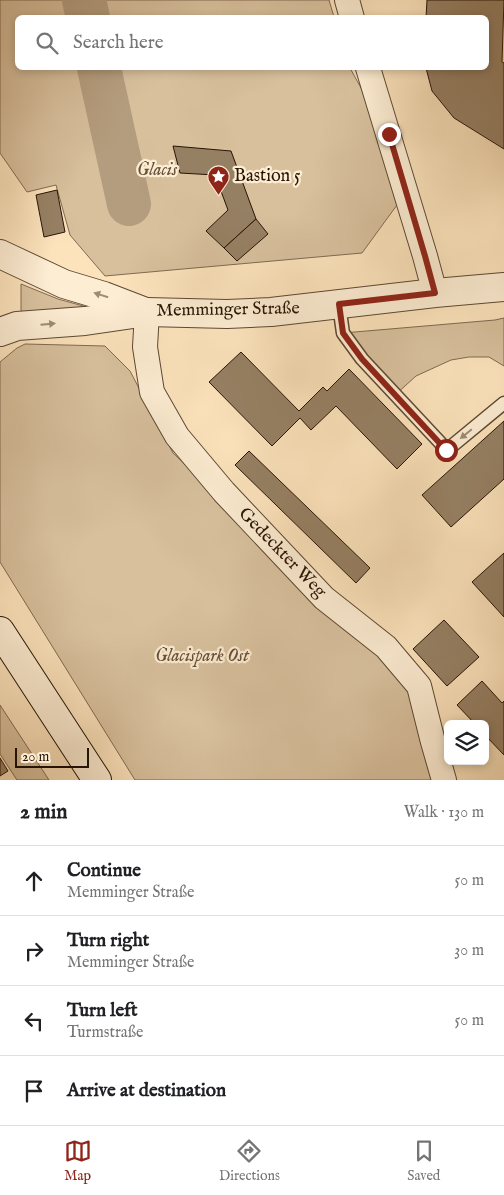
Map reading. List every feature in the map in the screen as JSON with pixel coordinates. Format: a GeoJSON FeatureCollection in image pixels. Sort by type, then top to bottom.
{"type":"FeatureCollection","features":[{"type":"Feature","properties":{"kind":"street"},"geometry":{"type":"LineString","coordinates":[[347,0],[351,15]]}},
{"type":"Feature","properties":{"kind":"street"},"geometry":{"type":"LineString","coordinates":[[369,70],[435,293]]}},
{"type":"Feature","properties":{"kind":"street","name":"Memminger Straße"},"geometry":{"type":"LineString","coordinates":[[0,254],[64,284],[147,312]]}},
{"type":"Feature","properties":{"kind":"street","name":"Memminger Straße"},"geometry":{"type":"LineString","coordinates":[[0,332],[17,326],[147,312],[262,313],[504,287]]}},
{"type":"Feature","properties":{"kind":"street","name":"Gedeckter Weg"},"geometry":{"type":"LineString","coordinates":[[147,312],[146,347],[152,392],[176,436],[224,492],[324,598],[386,647],[418,686],[444,780]]}},
{"type":"Feature","properties":{"kind":"street"},"geometry":{"type":"LineString","coordinates":[[0,632],[97,780]]}},
{"type":"Feature","properties":{"kind":"lane"},"geometry":{"type":"LineString","coordinates":[[339,304],[343,333],[362,359],[446,450],[504,403]]}},
{"type":"Feature","properties":{"kind":"green space","name":"Glacis"},"geometry":{"type":"Polygon","coordinates":[[[0,0],[329,0],[333,15],[15,15],[15,70],[351,70],[371,106],[397,205],[362,253],[105,276],[70,235],[56,185],[27,192],[0,153],[0,0]]]}},
{"type":"Feature","properties":{"kind":"green space"},"geometry":{"type":"Polygon","coordinates":[[[21,284],[58,299],[87,307],[87,312],[21,317],[21,284]]]}},
{"type":"Feature","properties":{"kind":"green space"},"geometry":{"type":"Polygon","coordinates":[[[504,318],[504,366],[489,357],[469,357],[451,360],[416,376],[395,395],[343,333],[495,320],[504,318]]]}},
{"type":"Feature","properties":{"kind":"green space","name":"Glacispark Ost"},"geometry":{"type":"Polygon","coordinates":[[[25,344],[105,346],[130,371],[173,453],[383,650],[414,690],[440,780],[135,780],[0,562],[0,362],[25,344]]]}},
{"type":"Feature","properties":{"kind":"green space"},"geometry":{"type":"Polygon","coordinates":[[[0,705],[49,780],[17,780],[0,754],[0,705]]]}},
{"type":"Feature","properties":{"kind":"building"},"geometry":{"type":"Polygon","coordinates":[[[427,0],[504,0],[502,62],[504,63],[504,149],[454,118],[432,91],[427,70],[489,70],[489,15],[426,15],[427,0]]]}},
{"type":"Feature","properties":{"kind":"building"},"geometry":{"type":"Polygon","coordinates":[[[173,146],[231,151],[256,219],[224,248],[206,231],[228,210],[215,175],[180,173],[173,146]]]}},
{"type":"Feature","properties":{"kind":"building"},"geometry":{"type":"Polygon","coordinates":[[[57,190],[65,232],[44,237],[36,195],[57,190]]]}},
{"type":"Feature","properties":{"kind":"building"},"geometry":{"type":"Polygon","coordinates":[[[256,219],[268,234],[237,261],[224,248],[256,219]]]}},
{"type":"Feature","properties":{"kind":"building"},"geometry":{"type":"Polygon","coordinates":[[[241,352],[299,411],[323,387],[327,391],[349,369],[422,444],[397,469],[336,406],[311,430],[300,418],[272,446],[209,382],[241,352]]]}},
{"type":"Feature","properties":{"kind":"building"},"geometry":{"type":"Polygon","coordinates":[[[504,421],[504,479],[451,527],[422,495],[504,421]]]}},
{"type":"Feature","properties":{"kind":"building"},"geometry":{"type":"Polygon","coordinates":[[[249,451],[370,568],[356,583],[235,465],[249,451]]]}},
{"type":"Feature","properties":{"kind":"building"},"geometry":{"type":"Polygon","coordinates":[[[504,553],[504,617],[472,582],[504,553]]]}},
{"type":"Feature","properties":{"kind":"building"},"geometry":{"type":"Polygon","coordinates":[[[444,620],[479,657],[447,686],[413,649],[444,620]]]}},
{"type":"Feature","properties":{"kind":"building"},"geometry":{"type":"Polygon","coordinates":[[[482,681],[502,703],[504,701],[504,755],[489,739],[489,720],[471,720],[457,705],[482,681]]]}},
{"type":"Feature","properties":{"kind":"building"},"geometry":{"type":"Polygon","coordinates":[[[0,758],[8,771],[0,776],[0,758]]]}},
{"type":"Feature","properties":{"kind":"waterway"},"geometry":{"type":"LineString","coordinates":[[84,0],[87,15]]}},
{"type":"Feature","properties":{"kind":"waterway"},"geometry":{"type":"LineString","coordinates":[[99,70],[129,204]]}},
{"type":"Feature","properties":{"kind":"place","name":"Bastion 5"},"geometry":{"type":"Point","coordinates":[218,195]}},
{"type":"Feature","properties":{"kind":"route"},"geometry":{"type":"LineString","coordinates":[[389,134],[435,293],[339,304],[343,333],[362,359],[446,450]]}}]}
